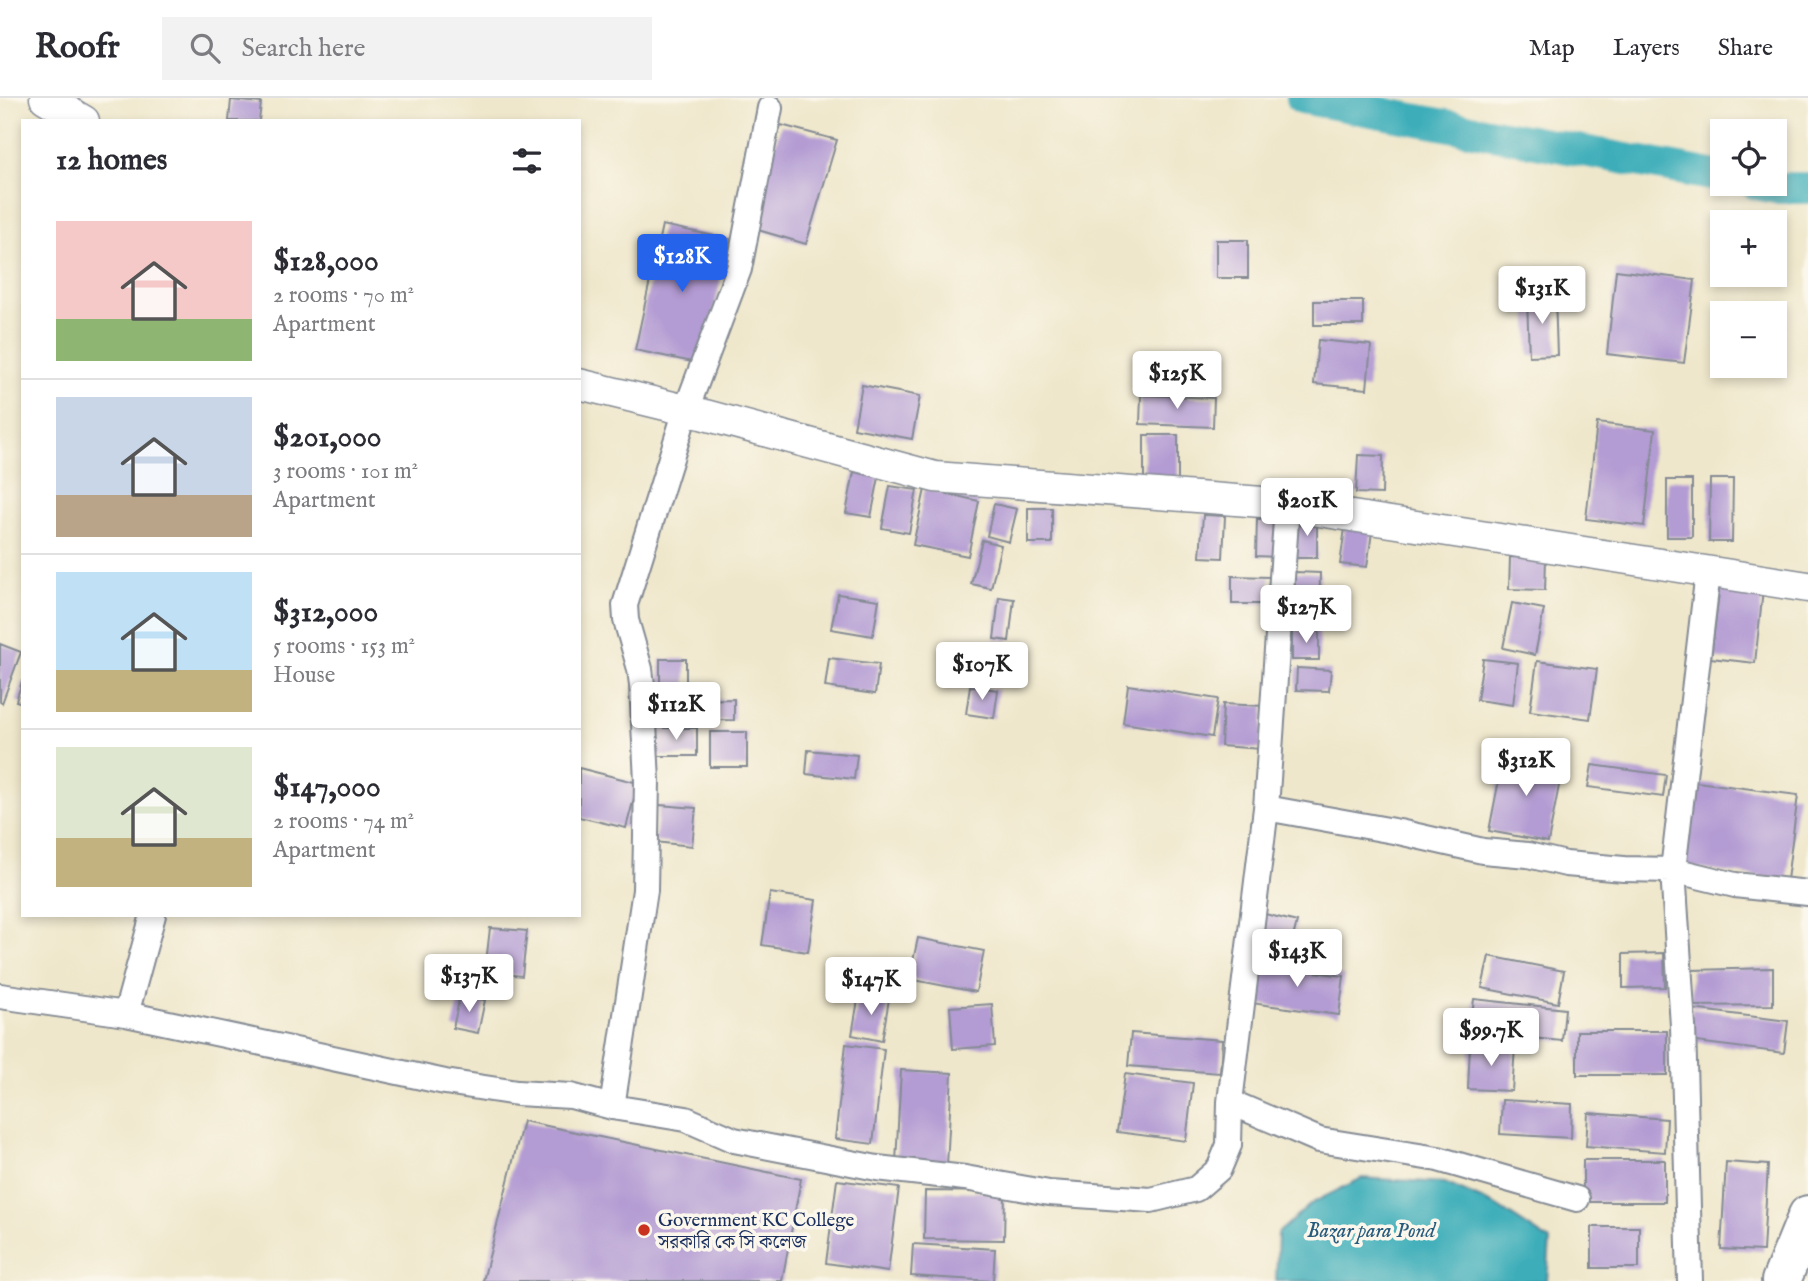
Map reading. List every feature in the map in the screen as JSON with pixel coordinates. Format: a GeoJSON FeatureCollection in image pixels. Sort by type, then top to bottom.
{"type":"FeatureCollection","features":[{"type":"Feature","properties":{"kind":"highway"},"geometry":{"type":"LineString","coordinates":[[1781,1281],[1808,1215]]}},
{"type":"Feature","properties":{"kind":"street"},"geometry":{"type":"LineString","coordinates":[[45,98],[81,119]]}},
{"type":"Feature","properties":{"kind":"street"},"geometry":{"type":"LineString","coordinates":[[612,1107],[646,890],[647,781],[642,685],[626,620],[625,605],[686,410],[739,269],[770,108]]}},
{"type":"Feature","properties":{"kind":"street"},"geometry":{"type":"LineString","coordinates":[[581,384],[935,477],[1262,502],[1808,587]]}},
{"type":"Feature","properties":{"kind":"street"},"geometry":{"type":"LineString","coordinates":[[0,996],[126,1014],[444,1082],[517,1093],[572,1096],[612,1107],[686,1119],[734,1140],[877,1168],[965,1178],[1049,1194],[1151,1200],[1196,1189],[1219,1169],[1229,1145],[1230,1102],[1266,808],[1287,506]]}},
{"type":"Feature","properties":{"kind":"street"},"geometry":{"type":"LineString","coordinates":[[1690,1281],[1683,1026],[1673,870],[1708,572]]}},
{"type":"Feature","properties":{"kind":"street"},"geometry":{"type":"LineString","coordinates":[[1266,808],[1566,864],[1673,870],[1735,885],[1808,893]]}},
{"type":"Feature","properties":{"kind":"street"},"geometry":{"type":"LineString","coordinates":[[126,1014],[152,917]]}},
{"type":"Feature","properties":{"kind":"street"},"geometry":{"type":"LineString","coordinates":[[1230,1102],[1319,1140],[1438,1159],[1577,1199]]}},
{"type":"Feature","properties":{"kind":"water","name":"Bazar para Pond"},"geometry":{"type":"Polygon","coordinates":[[[1362,1178],[1445,1183],[1495,1205],[1550,1241],[1547,1281],[1276,1281],[1278,1233],[1312,1203],[1362,1178]]]}},
{"type":"Feature","properties":{"kind":"building"},"geometry":{"type":"Polygon","coordinates":[[[231,100],[261,103],[259,119],[229,119],[231,100]]]}},
{"type":"Feature","properties":{"kind":"building"},"geometry":{"type":"Polygon","coordinates":[[[781,125],[837,140],[806,244],[751,228],[781,125]]]}},
{"type":"Feature","properties":{"kind":"building"},"geometry":{"type":"Polygon","coordinates":[[[662,225],[730,239],[702,364],[635,350],[662,225]]]}},
{"type":"Feature","properties":{"kind":"building"},"geometry":{"type":"Polygon","coordinates":[[[1216,240],[1248,240],[1248,278],[1216,278],[1216,240]]]}},
{"type":"Feature","properties":{"kind":"building"},"geometry":{"type":"Polygon","coordinates":[[[1616,270],[1695,280],[1684,363],[1607,354],[1616,270]]]}},
{"type":"Feature","properties":{"kind":"building"},"geometry":{"type":"Polygon","coordinates":[[[1555,296],[1557,355],[1529,356],[1527,298],[1555,296]]]}},
{"type":"Feature","properties":{"kind":"building"},"geometry":{"type":"Polygon","coordinates":[[[1314,301],[1363,301],[1363,325],[1314,325],[1314,301]]]}},
{"type":"Feature","properties":{"kind":"building"},"geometry":{"type":"Polygon","coordinates":[[[1318,340],[1371,345],[1367,389],[1314,384],[1318,340]]]}},
{"type":"Feature","properties":{"kind":"building"},"geometry":{"type":"Polygon","coordinates":[[[862,385],[920,396],[912,439],[854,428],[862,385]]]}},
{"type":"Feature","properties":{"kind":"building"},"geometry":{"type":"Polygon","coordinates":[[[1141,395],[1214,398],[1213,427],[1140,424],[1141,395]]]}},
{"type":"Feature","properties":{"kind":"building"},"geometry":{"type":"Polygon","coordinates":[[[1597,423],[1655,430],[1644,526],[1586,519],[1597,423]]]}},
{"type":"Feature","properties":{"kind":"building"},"geometry":{"type":"Polygon","coordinates":[[[1144,435],[1178,435],[1178,487],[1144,487],[1144,435]]]}},
{"type":"Feature","properties":{"kind":"building"},"geometry":{"type":"Polygon","coordinates":[[[1358,455],[1383,456],[1382,494],[1356,493],[1358,455]]]}},
{"type":"Feature","properties":{"kind":"building"},"geometry":{"type":"Polygon","coordinates":[[[854,472],[879,477],[871,517],[846,513],[854,472]]]}},
{"type":"Feature","properties":{"kind":"building"},"geometry":{"type":"Polygon","coordinates":[[[1710,479],[1733,479],[1732,542],[1709,542],[1710,479]]]}},
{"type":"Feature","properties":{"kind":"building"},"geometry":{"type":"Polygon","coordinates":[[[1667,480],[1692,480],[1692,537],[1667,537],[1667,480]]]}},
{"type":"Feature","properties":{"kind":"building"},"geometry":{"type":"Polygon","coordinates":[[[890,486],[917,490],[909,533],[882,528],[890,486]]]}},
{"type":"Feature","properties":{"kind":"building"},"geometry":{"type":"Polygon","coordinates":[[[925,489],[979,501],[968,556],[913,545],[925,489]]]}},
{"type":"Feature","properties":{"kind":"building"},"geometry":{"type":"Polygon","coordinates":[[[994,504],[1017,509],[1009,542],[987,536],[994,504]]]}},
{"type":"Feature","properties":{"kind":"building"},"geometry":{"type":"Polygon","coordinates":[[[1028,508],[1052,508],[1052,543],[1028,543],[1028,508]]]}},
{"type":"Feature","properties":{"kind":"building"},"geometry":{"type":"Polygon","coordinates":[[[1203,515],[1225,516],[1223,558],[1200,557],[1203,515]]]}},
{"type":"Feature","properties":{"kind":"building"},"geometry":{"type":"Polygon","coordinates":[[[1296,518],[1317,518],[1317,558],[1296,558],[1296,518]]]}},
{"type":"Feature","properties":{"kind":"building"},"geometry":{"type":"Polygon","coordinates":[[[1257,519],[1278,520],[1277,557],[1256,556],[1257,519]]]}},
{"type":"Feature","properties":{"kind":"building"},"geometry":{"type":"Polygon","coordinates":[[[1346,521],[1373,525],[1367,567],[1340,564],[1346,521]]]}},
{"type":"Feature","properties":{"kind":"building"},"geometry":{"type":"Polygon","coordinates":[[[982,540],[1001,545],[991,588],[971,584],[982,540]]]}},
{"type":"Feature","properties":{"kind":"building"},"geometry":{"type":"Polygon","coordinates":[[[1510,557],[1546,558],[1545,590],[1509,589],[1510,557]]]}},
{"type":"Feature","properties":{"kind":"building"},"geometry":{"type":"Polygon","coordinates":[[[1295,572],[1320,573],[1319,626],[1293,625],[1295,572]]]}},
{"type":"Feature","properties":{"kind":"building"},"geometry":{"type":"Polygon","coordinates":[[[1232,576],[1270,577],[1270,604],[1232,604],[1232,576]]]}},
{"type":"Feature","properties":{"kind":"building"},"geometry":{"type":"Polygon","coordinates":[[[1720,584],[1763,589],[1755,663],[1711,658],[1720,584]]]}},
{"type":"Feature","properties":{"kind":"building"},"geometry":{"type":"Polygon","coordinates":[[[838,594],[879,600],[873,636],[831,629],[838,594]]]}},
{"type":"Feature","properties":{"kind":"building"},"geometry":{"type":"Polygon","coordinates":[[[999,597],[1014,599],[1009,641],[994,639],[999,597]]]}},
{"type":"Feature","properties":{"kind":"building"},"geometry":{"type":"Polygon","coordinates":[[[1512,603],[1544,609],[1535,655],[1503,648],[1512,603]]]}},
{"type":"Feature","properties":{"kind":"building"},"geometry":{"type":"Polygon","coordinates":[[[1292,630],[1319,630],[1319,660],[1292,660],[1292,630]]]}},
{"type":"Feature","properties":{"kind":"building"},"geometry":{"type":"Polygon","coordinates":[[[0,644],[21,652],[2,703],[0,702],[0,644]]]}},
{"type":"Feature","properties":{"kind":"building"},"geometry":{"type":"Polygon","coordinates":[[[829,658],[879,664],[875,694],[825,687],[829,658]]]}},
{"type":"Feature","properties":{"kind":"building"},"geometry":{"type":"Polygon","coordinates":[[[660,659],[686,659],[686,721],[660,721],[660,659]]]}},
{"type":"Feature","properties":{"kind":"building"},"geometry":{"type":"Polygon","coordinates":[[[1483,659],[1518,663],[1513,705],[1477,700],[1483,659]]]}},
{"type":"Feature","properties":{"kind":"building"},"geometry":{"type":"Polygon","coordinates":[[[1537,661],[1597,669],[1590,719],[1530,711],[1537,661]]]}},
{"type":"Feature","properties":{"kind":"building"},"geometry":{"type":"Polygon","coordinates":[[[1297,668],[1331,670],[1329,691],[1296,690],[1297,668]]]}},
{"type":"Feature","properties":{"kind":"building"},"geometry":{"type":"Polygon","coordinates":[[[21,684],[21,702],[16,701],[21,684]]]}},
{"type":"Feature","properties":{"kind":"building"},"geometry":{"type":"Polygon","coordinates":[[[1128,685],[1218,699],[1212,737],[1123,723],[1128,685]]]}},
{"type":"Feature","properties":{"kind":"building"},"geometry":{"type":"Polygon","coordinates":[[[970,686],[998,690],[994,718],[966,714],[970,686]]]}},
{"type":"Feature","properties":{"kind":"building"},"geometry":{"type":"Polygon","coordinates":[[[734,699],[734,720],[695,721],[694,700],[734,699]]]}},
{"type":"Feature","properties":{"kind":"building"},"geometry":{"type":"Polygon","coordinates":[[[1223,704],[1264,706],[1261,749],[1221,746],[1223,704]]]}},
{"type":"Feature","properties":{"kind":"building"},"geometry":{"type":"Polygon","coordinates":[[[655,728],[697,728],[697,756],[655,756],[655,728]]]}},
{"type":"Feature","properties":{"kind":"building"},"geometry":{"type":"Polygon","coordinates":[[[710,732],[747,732],[747,767],[710,767],[710,732]]]}},
{"type":"Feature","properties":{"kind":"building"},"geometry":{"type":"Polygon","coordinates":[[[808,750],[857,755],[854,779],[806,774],[808,750]]]}},
{"type":"Feature","properties":{"kind":"building"},"geometry":{"type":"Polygon","coordinates":[[[1504,754],[1563,765],[1548,842],[1489,831],[1504,754]]]}},
{"type":"Feature","properties":{"kind":"building"},"geometry":{"type":"Polygon","coordinates":[[[1592,765],[1666,775],[1663,797],[1588,787],[1592,765]]]}},
{"type":"Feature","properties":{"kind":"building"},"geometry":{"type":"Polygon","coordinates":[[[581,769],[638,783],[626,828],[581,817],[581,769]]]}},
{"type":"Feature","properties":{"kind":"building"},"geometry":{"type":"Polygon","coordinates":[[[1689,781],[1798,795],[1787,880],[1678,866],[1689,781]]]}},
{"type":"Feature","properties":{"kind":"building"},"geometry":{"type":"Polygon","coordinates":[[[659,805],[696,808],[692,846],[655,842],[659,805]]]}},
{"type":"Feature","properties":{"kind":"building"},"geometry":{"type":"Polygon","coordinates":[[[770,893],[816,900],[808,952],[762,945],[770,893]]]}},
{"type":"Feature","properties":{"kind":"building"},"geometry":{"type":"Polygon","coordinates":[[[1265,914],[1297,922],[1288,956],[1256,949],[1265,914]]]}},
{"type":"Feature","properties":{"kind":"building"},"geometry":{"type":"Polygon","coordinates":[[[490,928],[527,931],[522,976],[485,972],[490,928]]]}},
{"type":"Feature","properties":{"kind":"building"},"geometry":{"type":"Polygon","coordinates":[[[918,938],[984,951],[976,992],[909,979],[918,938]]]}},
{"type":"Feature","properties":{"kind":"building"},"geometry":{"type":"Polygon","coordinates":[[[1664,953],[1665,987],[1623,988],[1623,954],[1664,953]]]}},
{"type":"Feature","properties":{"kind":"building"},"geometry":{"type":"Polygon","coordinates":[[[1489,956],[1564,971],[1558,1003],[1482,988],[1489,956]]]}},
{"type":"Feature","properties":{"kind":"building"},"geometry":{"type":"Polygon","coordinates":[[[1256,964],[1344,976],[1339,1015],[1251,1003],[1256,964]]]}},
{"type":"Feature","properties":{"kind":"building"},"geometry":{"type":"Polygon","coordinates":[[[1773,968],[1773,1005],[1692,1006],[1691,970],[1773,968]]]}},
{"type":"Feature","properties":{"kind":"building"},"geometry":{"type":"Polygon","coordinates":[[[859,994],[889,999],[882,1041],[852,1035],[859,994]]]}},
{"type":"Feature","properties":{"kind":"building"},"geometry":{"type":"Polygon","coordinates":[[[460,995],[485,1000],[478,1033],[453,1028],[460,995]]]}},
{"type":"Feature","properties":{"kind":"building"},"geometry":{"type":"Polygon","coordinates":[[[1474,999],[1565,1009],[1562,1041],[1470,1032],[1474,999]]]}},
{"type":"Feature","properties":{"kind":"building"},"geometry":{"type":"Polygon","coordinates":[[[992,1004],[995,1046],[953,1049],[950,1007],[992,1004]]]}},
{"type":"Feature","properties":{"kind":"building"},"geometry":{"type":"Polygon","coordinates":[[[1692,1009],[1788,1021],[1784,1053],[1688,1041],[1692,1009]]]}},
{"type":"Feature","properties":{"kind":"building"},"geometry":{"type":"Polygon","coordinates":[[[1577,1031],[1667,1031],[1667,1075],[1577,1075],[1577,1031]]]}},
{"type":"Feature","properties":{"kind":"building"},"geometry":{"type":"Polygon","coordinates":[[[1131,1033],[1222,1040],[1220,1073],[1128,1066],[1131,1033]]]}},
{"type":"Feature","properties":{"kind":"building"},"geometry":{"type":"Polygon","coordinates":[[[846,1044],[884,1049],[873,1144],[835,1139],[846,1044]]]}},
{"type":"Feature","properties":{"kind":"building"},"geometry":{"type":"Polygon","coordinates":[[[1470,1045],[1515,1047],[1512,1091],[1468,1089],[1470,1045]]]}},
{"type":"Feature","properties":{"kind":"building"},"geometry":{"type":"Polygon","coordinates":[[[901,1070],[952,1073],[947,1166],[896,1162],[901,1070]]]}},
{"type":"Feature","properties":{"kind":"building"},"geometry":{"type":"Polygon","coordinates":[[[1125,1074],[1193,1083],[1186,1141],[1117,1132],[1125,1074]]]}},
{"type":"Feature","properties":{"kind":"building"},"geometry":{"type":"Polygon","coordinates":[[[1502,1100],[1572,1104],[1571,1138],[1500,1134],[1502,1100]]]}},
{"type":"Feature","properties":{"kind":"building"},"geometry":{"type":"Polygon","coordinates":[[[1588,1113],[1667,1119],[1665,1152],[1586,1146],[1588,1113]]]}},
{"type":"Feature","properties":{"kind":"building","name":"Government KC College সরকারি কে সি কলেজ"},"geometry":{"type":"Polygon","coordinates":[[[523,1121],[801,1179],[782,1281],[483,1281],[523,1121]]]}},
{"type":"Feature","properties":{"kind":"building"},"geometry":{"type":"Polygon","coordinates":[[[1583,1160],[1665,1160],[1665,1202],[1583,1202],[1583,1160]]]}},
{"type":"Feature","properties":{"kind":"building"},"geometry":{"type":"Polygon","coordinates":[[[1726,1162],[1768,1165],[1763,1251],[1721,1249],[1726,1162]]]}},
{"type":"Feature","properties":{"kind":"building"},"geometry":{"type":"Polygon","coordinates":[[[837,1180],[899,1188],[888,1272],[826,1263],[837,1180]]]}},
{"type":"Feature","properties":{"kind":"building"},"geometry":{"type":"Polygon","coordinates":[[[925,1191],[1005,1192],[1004,1240],[924,1239],[925,1191]]]}},
{"type":"Feature","properties":{"kind":"building"},"geometry":{"type":"Polygon","coordinates":[[[1592,1227],[1639,1227],[1639,1268],[1592,1268],[1592,1227]]]}},
{"type":"Feature","properties":{"kind":"building"},"geometry":{"type":"Polygon","coordinates":[[[913,1244],[995,1249],[993,1281],[911,1276],[913,1244]]]}},
{"type":"Feature","properties":{"kind":"waterway"},"geometry":{"type":"LineString","coordinates":[[1302,98],[1710,175]]}},
{"type":"Feature","properties":{"kind":"waterway"},"geometry":{"type":"LineString","coordinates":[[1787,188],[1808,188]]}},
{"type":"Feature","properties":{"kind":"place","name":"Government KC College সরকারি কে সি কলেজ"},"geometry":{"type":"Point","coordinates":[644,1230]}}]}
